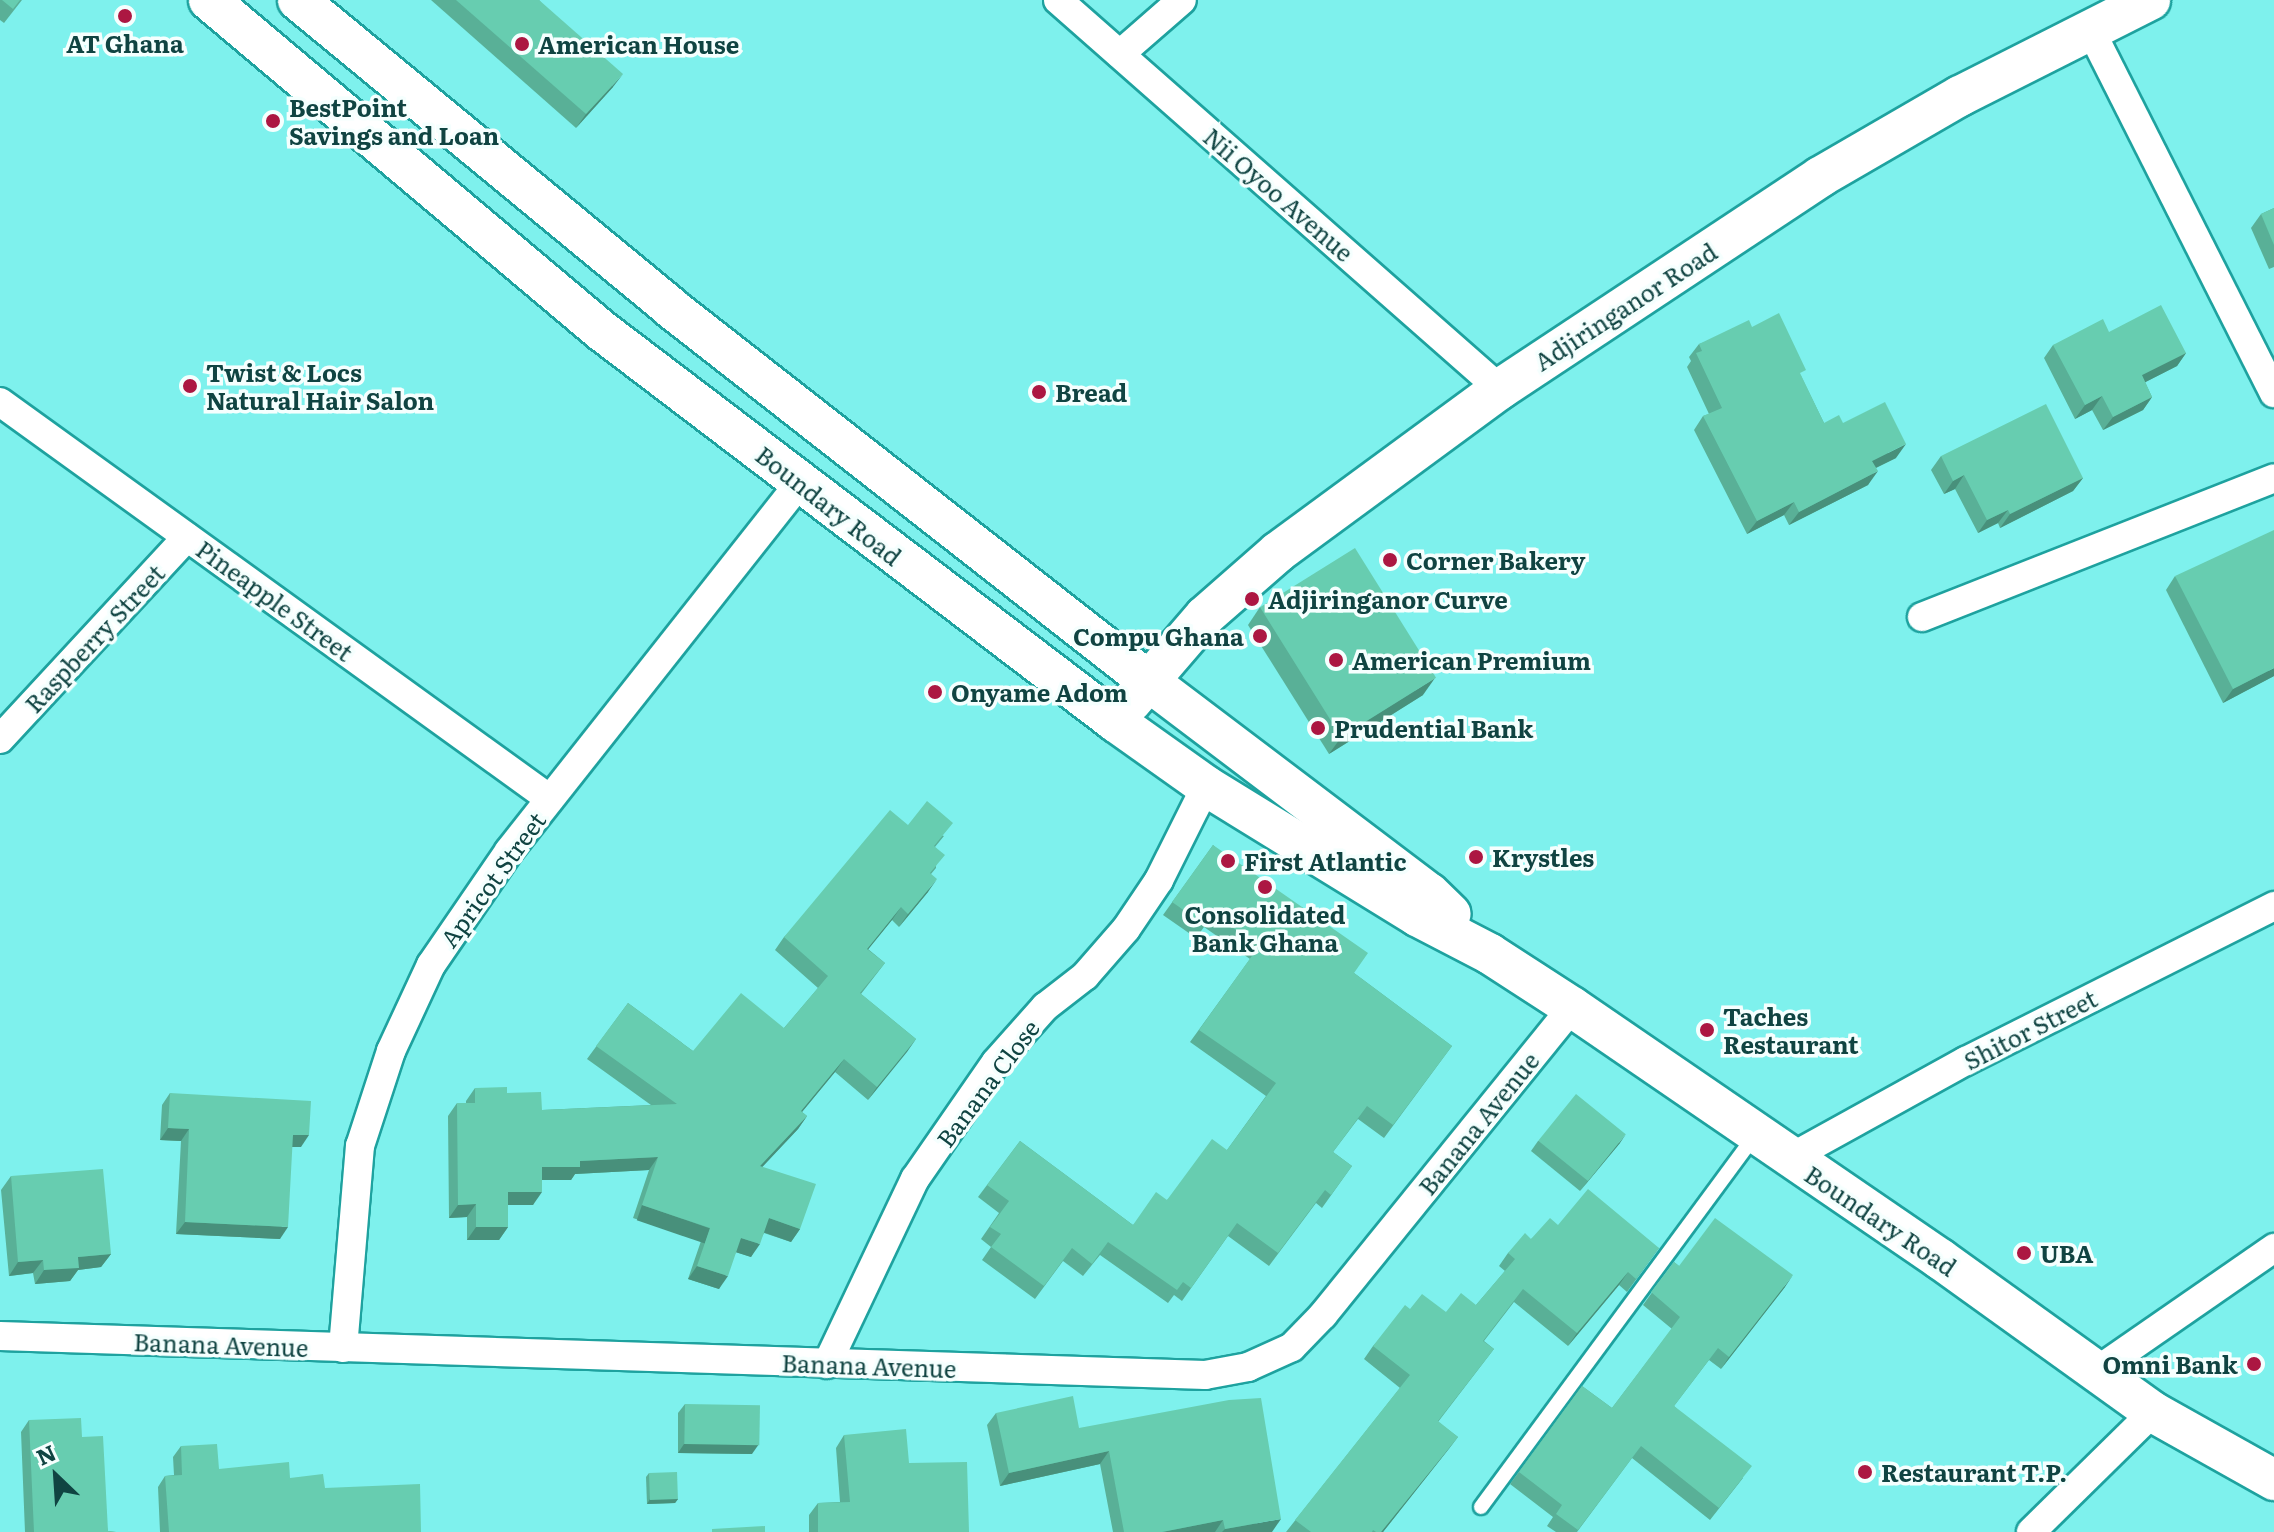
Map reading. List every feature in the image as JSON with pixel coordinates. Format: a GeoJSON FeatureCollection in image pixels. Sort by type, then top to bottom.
{"type":"FeatureCollection","features":[{"type":"Feature","properties":{"kind":"main road","name":"Boundary Road"},"geometry":{"type":"LineString","coordinates":[[209,0],[602,331],[1116,722],[1206,786],[1417,916],[1490,954],[1572,1007],[1940,1259],[2153,1412],[2274,1480]]}},
{"type":"Feature","properties":{"kind":"main road","name":"Boundary Road"},"geometry":{"type":"LineString","coordinates":[[298,0],[671,308],[1147,680],[1429,893],[1490,954]]}},
{"type":"Feature","properties":{"kind":"main road","name":"Adjiringanor Road"},"geometry":{"type":"LineString","coordinates":[[1116,722],[1147,680],[1205,616],[1278,552],[1500,389],[1820,177],[1960,96],[2150,0]]}},
{"type":"Feature","properties":{"kind":"street","name":"Nii Oyoo Avenue"},"geometry":{"type":"LineString","coordinates":[[1058,0],[1500,389]]}},
{"type":"Feature","properties":{"kind":"street"},"geometry":{"type":"LineString","coordinates":[[1120,54],[1182,0]]}},
{"type":"Feature","properties":{"kind":"street"},"geometry":{"type":"LineString","coordinates":[[2090,29],[2274,393]]}},
{"type":"Feature","properties":{"kind":"street","name":"Pineapple Street"},"geometry":{"type":"LineString","coordinates":[[0,402],[550,799]]}},
{"type":"Feature","properties":{"kind":"street"},"geometry":{"type":"LineString","coordinates":[[1922,617],[2274,478]]}},
{"type":"Feature","properties":{"kind":"street","name":"Apricot Street"},"geometry":{"type":"LineString","coordinates":[[343,1348],[360,1146],[391,1051],[431,965],[509,851],[800,483]]}},
{"type":"Feature","properties":{"kind":"street","name":"Raspberry Street"},"geometry":{"type":"LineString","coordinates":[[0,739],[187,537]]}},
{"type":"Feature","properties":{"kind":"street","name":"Banana Close"},"geometry":{"type":"LineString","coordinates":[[827,1364],[915,1179],[996,1062],[1045,1007],[1085,976],[1126,929],[1159,880],[1206,786]]}},
{"type":"Feature","properties":{"kind":"street","name":"Shitor Street"},"geometry":{"type":"LineString","coordinates":[[1790,1158],[1966,1061],[2274,906]]}},
{"type":"Feature","properties":{"kind":"street","name":"Banana Avenue"},"geometry":{"type":"LineString","coordinates":[[0,1336],[1205,1375],[1248,1367],[1292,1347],[1323,1315],[1572,1007]]}},
{"type":"Feature","properties":{"kind":"street"},"geometry":{"type":"LineString","coordinates":[[2095,1372],[2274,1248]]}},
{"type":"Feature","properties":{"kind":"street"},"geometry":{"type":"LineString","coordinates":[[2031,1532],[2153,1412]]}},
{"type":"Feature","properties":{"kind":"lane"},"geometry":{"type":"LineString","coordinates":[[1481,1507],[1756,1134]]}},
{"type":"Feature","properties":{"kind":"building"},"geometry":{"type":"Polygon","coordinates":[[[2,0],[20,0],[13,9],[2,0]]]}},
{"type":"Feature","properties":{"kind":"building","name":"American House"},"geometry":{"type":"Polygon","coordinates":[[[456,0],[539,0],[623,74],[586,114],[456,0]]]}},
{"type":"Feature","properties":{"kind":"building"},"geometry":{"type":"Polygon","coordinates":[[[2274,208],[2274,245],[2261,214],[2274,208]]]}},
{"type":"Feature","properties":{"kind":"building"},"geometry":{"type":"Polygon","coordinates":[[[2161,305],[2186,353],[2142,375],[2152,397],[2113,417],[2102,396],[2085,405],[2053,345],[2103,319],[2109,332],[2161,305]]]}},
{"type":"Feature","properties":{"kind":"building"},"geometry":{"type":"Polygon","coordinates":[[[1779,313],[1806,370],[1800,373],[1824,423],[1839,415],[1843,423],[1885,402],[1906,444],[1872,461],[1878,471],[1799,512],[1794,502],[1757,521],[1703,416],[1722,408],[1696,353],[1702,351],[1699,344],[1749,320],[1752,327],[1779,313]]]}},
{"type":"Feature","properties":{"kind":"building"},"geometry":{"type":"Polygon","coordinates":[[[2046,404],[2083,478],[2010,514],[2008,510],[1987,520],[1964,475],[1953,481],[1941,456],[2046,404]]]}},
{"type":"Feature","properties":{"kind":"building"},"geometry":{"type":"Polygon","coordinates":[[[2274,530],[2274,668],[2233,689],[2175,576],[2274,530]]]}},
{"type":"Feature","properties":{"kind":"building","name":"American Premium"},"geometry":{"type":"Polygon","coordinates":[[[1355,548],[1436,678],[1341,737],[1260,607],[1355,548]]]}},
{"type":"Feature","properties":{"kind":"building"},"geometry":{"type":"Polygon","coordinates":[[[927,801],[953,823],[934,846],[945,855],[930,873],[937,879],[908,914],[901,907],[867,949],[885,963],[860,993],[916,1039],[877,1087],[844,1059],[801,1111],[807,1116],[760,1166],[816,1184],[800,1229],[769,1218],[760,1244],[741,1238],[728,1276],[697,1266],[710,1228],[642,1205],[658,1157],[580,1161],[580,1167],[542,1167],[542,1192],[508,1192],[508,1227],[476,1227],[476,1204],[458,1205],[457,1103],[475,1103],[475,1088],[507,1087],[507,1093],[541,1092],[542,1110],[677,1104],[596,1046],[628,1003],[693,1051],[741,993],[784,1028],[828,976],[784,937],[890,810],[908,825],[927,801]]]}},
{"type":"Feature","properties":{"kind":"building"},"geometry":{"type":"Polygon","coordinates":[[[1213,845],[1368,953],[1354,973],[1452,1046],[1393,1125],[1367,1106],[1333,1152],[1352,1166],[1331,1195],[1325,1190],[1278,1253],[1237,1223],[1191,1288],[1183,1282],[1177,1290],[1108,1242],[1092,1264],[1072,1248],[1044,1286],[991,1247],[1001,1234],[990,1227],[1009,1201],[987,1185],[1020,1141],[1133,1225],[1156,1192],[1167,1200],[1212,1139],[1227,1150],[1276,1083],[1199,1030],[1259,946],[1213,914],[1205,925],[1172,902],[1213,845]]]}},
{"type":"Feature","properties":{"kind":"building"},"geometry":{"type":"Polygon","coordinates":[[[170,1093],[311,1101],[309,1135],[293,1135],[288,1227],[185,1222],[189,1129],[168,1128],[170,1093]]]}},
{"type":"Feature","properties":{"kind":"building"},"geometry":{"type":"Polygon","coordinates":[[[1576,1094],[1626,1134],[1588,1181],[1538,1141],[1576,1094]]]}},
{"type":"Feature","properties":{"kind":"building"},"geometry":{"type":"Polygon","coordinates":[[[103,1169],[111,1254],[78,1257],[79,1268],[44,1270],[43,1260],[18,1262],[11,1176],[103,1169]]]}},
{"type":"Feature","properties":{"kind":"building"},"geometry":{"type":"Polygon","coordinates":[[[1588,1189],[1659,1248],[1636,1279],[1628,1272],[1577,1333],[1523,1289],[1483,1341],[1494,1349],[1438,1421],[1458,1437],[1381,1532],[1311,1532],[1295,1520],[1410,1375],[1373,1346],[1405,1305],[1410,1309],[1422,1294],[1446,1312],[1461,1293],[1476,1305],[1515,1259],[1508,1253],[1525,1233],[1531,1239],[1550,1218],[1558,1225],[1588,1189]]]}},
{"type":"Feature","properties":{"kind":"building"},"geometry":{"type":"Polygon","coordinates":[[[1715,1218],[1793,1275],[1729,1357],[1718,1348],[1674,1406],[1752,1466],[1719,1508],[1641,1446],[1578,1530],[1556,1514],[1562,1505],[1519,1472],[1582,1386],[1612,1408],[1680,1317],[1651,1292],[1674,1262],[1679,1266],[1715,1218]]]}},
{"type":"Feature","properties":{"kind":"building"},"geometry":{"type":"Polygon","coordinates":[[[1073,1396],[1079,1428],[1229,1400],[1261,1398],[1281,1519],[1225,1529],[1223,1520],[1162,1532],[1124,1532],[1109,1451],[1009,1473],[996,1413],[1073,1396]]]}},
{"type":"Feature","properties":{"kind":"building"},"geometry":{"type":"Polygon","coordinates":[[[685,1404],[760,1405],[759,1445],[684,1444],[685,1404]]]}},
{"type":"Feature","properties":{"kind":"building"},"geometry":{"type":"Polygon","coordinates":[[[81,1418],[82,1437],[103,1436],[108,1531],[116,1532],[34,1532],[29,1420],[81,1418]]]}},
{"type":"Feature","properties":{"kind":"building"},"geometry":{"type":"Polygon","coordinates":[[[906,1429],[909,1463],[967,1462],[969,1532],[818,1532],[818,1503],[850,1502],[844,1435],[906,1429]]]}},
{"type":"Feature","properties":{"kind":"building"},"geometry":{"type":"Polygon","coordinates":[[[217,1444],[219,1469],[289,1462],[290,1478],[323,1474],[325,1488],[420,1484],[421,1532],[169,1532],[165,1476],[182,1475],[181,1446],[217,1444]]]}},
{"type":"Feature","properties":{"kind":"building"},"geometry":{"type":"Polygon","coordinates":[[[677,1472],[678,1499],[650,1500],[649,1473],[677,1472]]]}},
{"type":"Feature","properties":{"kind":"building"},"geometry":{"type":"Polygon","coordinates":[[[765,1526],[765,1532],[712,1532],[712,1529],[765,1526]]]}},
{"type":"Feature","properties":{"kind":"place","name":"AT Ghana"},"geometry":{"type":"Point","coordinates":[125,16]}},
{"type":"Feature","properties":{"kind":"place","name":"American House"},"geometry":{"type":"Point","coordinates":[522,44]}},
{"type":"Feature","properties":{"kind":"place","name":"BestPoint Savings and Loan"},"geometry":{"type":"Point","coordinates":[273,121]}},
{"type":"Feature","properties":{"kind":"place","name":"Twist & Locs Natural Hair Salon"},"geometry":{"type":"Point","coordinates":[190,386]}},
{"type":"Feature","properties":{"kind":"place","name":"Bread"},"geometry":{"type":"Point","coordinates":[1039,392]}},
{"type":"Feature","properties":{"kind":"place","name":"Corner Bakery"},"geometry":{"type":"Point","coordinates":[1390,560]}},
{"type":"Feature","properties":{"kind":"place","name":"Adjiringanor Curve"},"geometry":{"type":"Point","coordinates":[1252,599]}},
{"type":"Feature","properties":{"kind":"place","name":"Compu Ghana"},"geometry":{"type":"Point","coordinates":[1260,636]}},
{"type":"Feature","properties":{"kind":"place","name":"American Premium"},"geometry":{"type":"Point","coordinates":[1336,660]}},
{"type":"Feature","properties":{"kind":"place","name":"Onyame Adom"},"geometry":{"type":"Point","coordinates":[935,692]}},
{"type":"Feature","properties":{"kind":"place","name":"Prudential Bank"},"geometry":{"type":"Point","coordinates":[1318,728]}},
{"type":"Feature","properties":{"kind":"place","name":"Krystles"},"geometry":{"type":"Point","coordinates":[1476,857]}},
{"type":"Feature","properties":{"kind":"place","name":"First Atlantic"},"geometry":{"type":"Point","coordinates":[1228,861]}},
{"type":"Feature","properties":{"kind":"place","name":"Consolidated Bank Ghana"},"geometry":{"type":"Point","coordinates":[1265,887]}},
{"type":"Feature","properties":{"kind":"place","name":"Taches Restaurant"},"geometry":{"type":"Point","coordinates":[1707,1030]}},
{"type":"Feature","properties":{"kind":"place","name":"UBA"},"geometry":{"type":"Point","coordinates":[2024,1253]}},
{"type":"Feature","properties":{"kind":"place","name":"Omni Bank"},"geometry":{"type":"Point","coordinates":[2254,1364]}},
{"type":"Feature","properties":{"kind":"place","name":"Restaurant T.P."},"geometry":{"type":"Point","coordinates":[1865,1472]}}]}
